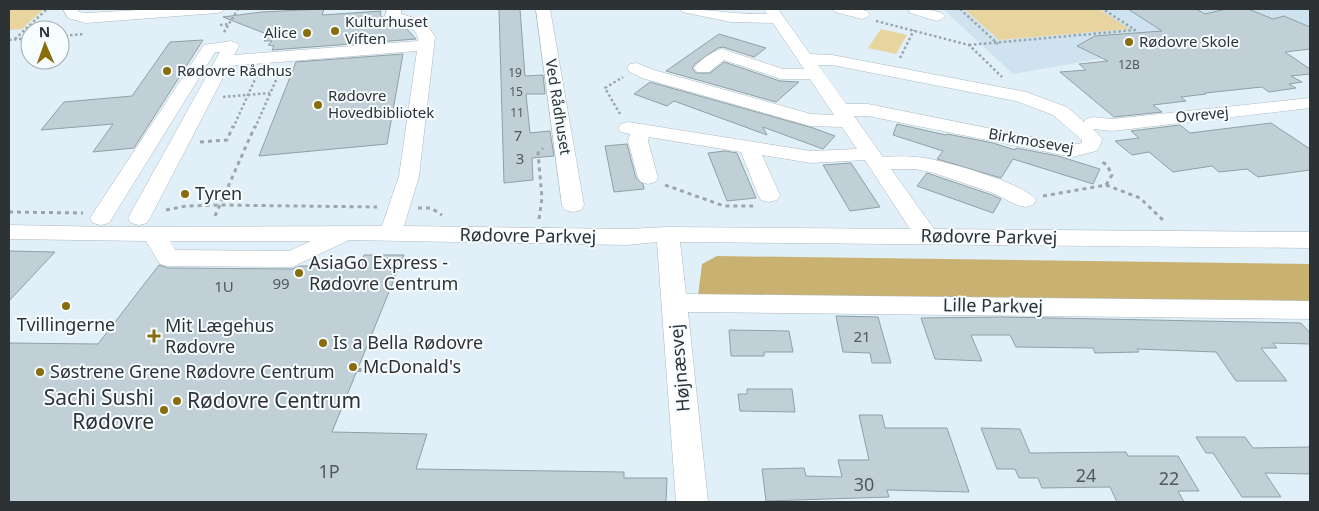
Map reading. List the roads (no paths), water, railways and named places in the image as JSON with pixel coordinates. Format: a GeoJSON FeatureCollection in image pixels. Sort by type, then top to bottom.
{"type":"FeatureCollection","features":[{"type":"Feature","properties":{"kind":"street"},"geometry":{"type":"LineString","coordinates":[[70,9],[73,15],[86,18],[217,9]]}},
{"type":"Feature","properties":{"kind":"street"},"geometry":{"type":"LineString","coordinates":[[392,228],[409,176],[428,37],[425,31],[417,24],[394,16],[394,9]]}},
{"type":"Feature","properties":{"kind":"street","name":"Ved Rådhuset"},"geometry":{"type":"LineString","coordinates":[[543,9],[573,206]]}},
{"type":"Feature","properties":{"kind":"street"},"geometry":{"type":"LineString","coordinates":[[687,9],[716,17],[733,19],[774,14],[927,236]]}},
{"type":"Feature","properties":{"kind":"street"},"geometry":{"type":"LineString","coordinates":[[840,9],[862,14]]}},
{"type":"Feature","properties":{"kind":"street"},"geometry":{"type":"LineString","coordinates":[[101,218],[210,48],[222,54],[264,58],[426,46]]}},
{"type":"Feature","properties":{"kind":"street"},"geometry":{"type":"LineString","coordinates":[[152,223],[178,144],[202,99],[222,54]]}},
{"type":"Feature","properties":{"kind":"street","name":"Birkmosevej"},"geometry":{"type":"LineString","coordinates":[[636,68],[648,74],[724,97],[810,120],[826,122],[843,115],[868,110],[1072,151],[1089,148],[1092,143],[1092,138],[1083,129],[1060,111],[1020,96],[832,60],[781,74],[722,54],[703,68]]}},
{"type":"Feature","properties":{"kind":"street","name":"Ovrevej"},"geometry":{"type":"LineString","coordinates":[[1093,123],[1112,125],[1310,104]]}},
{"type":"Feature","properties":{"kind":"street"},"geometry":{"type":"LineString","coordinates":[[648,178],[634,129],[811,157],[910,161],[937,166],[1010,191],[1025,200]]}},
{"type":"Feature","properties":{"kind":"street"},"geometry":{"type":"LineString","coordinates":[[750,148],[752,158],[769,195]]}},
{"type":"Feature","properties":{"kind":"street","name":"Rødovre Parkvej"},"geometry":{"type":"LineString","coordinates":[[9,232],[215,217],[349,226],[627,238],[668,234],[1310,240]]}},
{"type":"Feature","properties":{"kind":"street","name":"Rødovre Parkvej"},"geometry":{"type":"LineString","coordinates":[[9,220],[101,218],[152,223]]}},
{"type":"Feature","properties":{"kind":"street","name":"Rødovre Parkvej"},"geometry":{"type":"LineString","coordinates":[[152,223],[168,258],[292,259],[349,226]]}},
{"type":"Feature","properties":{"kind":"street","name":"Rødovre Parkvej"},"geometry":{"type":"LineString","coordinates":[[392,228],[538,224],[627,227],[668,234]]}},
{"type":"Feature","properties":{"kind":"street","name":"Højnæsvej"},"geometry":{"type":"LineString","coordinates":[[668,234],[692,502]]}},
{"type":"Feature","properties":{"kind":"street","name":"Lille Parkvej"},"geometry":{"type":"LineString","coordinates":[[675,303],[1310,310]]}},
{"type":"Feature","properties":{"kind":"place","name":"Kulturhuset Viften"},"geometry":{"type":"Point","coordinates":[335,31]}},
{"type":"Feature","properties":{"kind":"place","name":"Alice"},"geometry":{"type":"Point","coordinates":[307,33]}},
{"type":"Feature","properties":{"kind":"place","name":"Rødovre Skole"},"geometry":{"type":"Point","coordinates":[1129,42]}},
{"type":"Feature","properties":{"kind":"place","name":"Rødovre Rådhus"},"geometry":{"type":"Point","coordinates":[167,71]}},
{"type":"Feature","properties":{"kind":"place","name":"Rødovre Hovedbibliotek"},"geometry":{"type":"Point","coordinates":[318,105]}},
{"type":"Feature","properties":{"kind":"place","name":"Tyren"},"geometry":{"type":"Point","coordinates":[185,194]}},
{"type":"Feature","properties":{"kind":"place","name":"AsiaGo Express - Rødovre Centrum"},"geometry":{"type":"Point","coordinates":[299,273]}},
{"type":"Feature","properties":{"kind":"place","name":"Tvillingerne"},"geometry":{"type":"Point","coordinates":[66,306]}},
{"type":"Feature","properties":{"kind":"place","name":"Mit Lægehus Rødovre"},"geometry":{"type":"Point","coordinates":[154,336]}},
{"type":"Feature","properties":{"kind":"place","name":"Is a Bella Rødovre"},"geometry":{"type":"Point","coordinates":[323,343]}},
{"type":"Feature","properties":{"kind":"place","name":"McDonald's"},"geometry":{"type":"Point","coordinates":[353,367]}},
{"type":"Feature","properties":{"kind":"place","name":"Søstrene Grene Rødovre Centrum"},"geometry":{"type":"Point","coordinates":[40,372]}},
{"type":"Feature","properties":{"kind":"place","name":"Rødovre Centrum"},"geometry":{"type":"Point","coordinates":[177,401]}},
{"type":"Feature","properties":{"kind":"place","name":"Sachi Sushi Rødovre"},"geometry":{"type":"Point","coordinates":[164,410]}}]}
